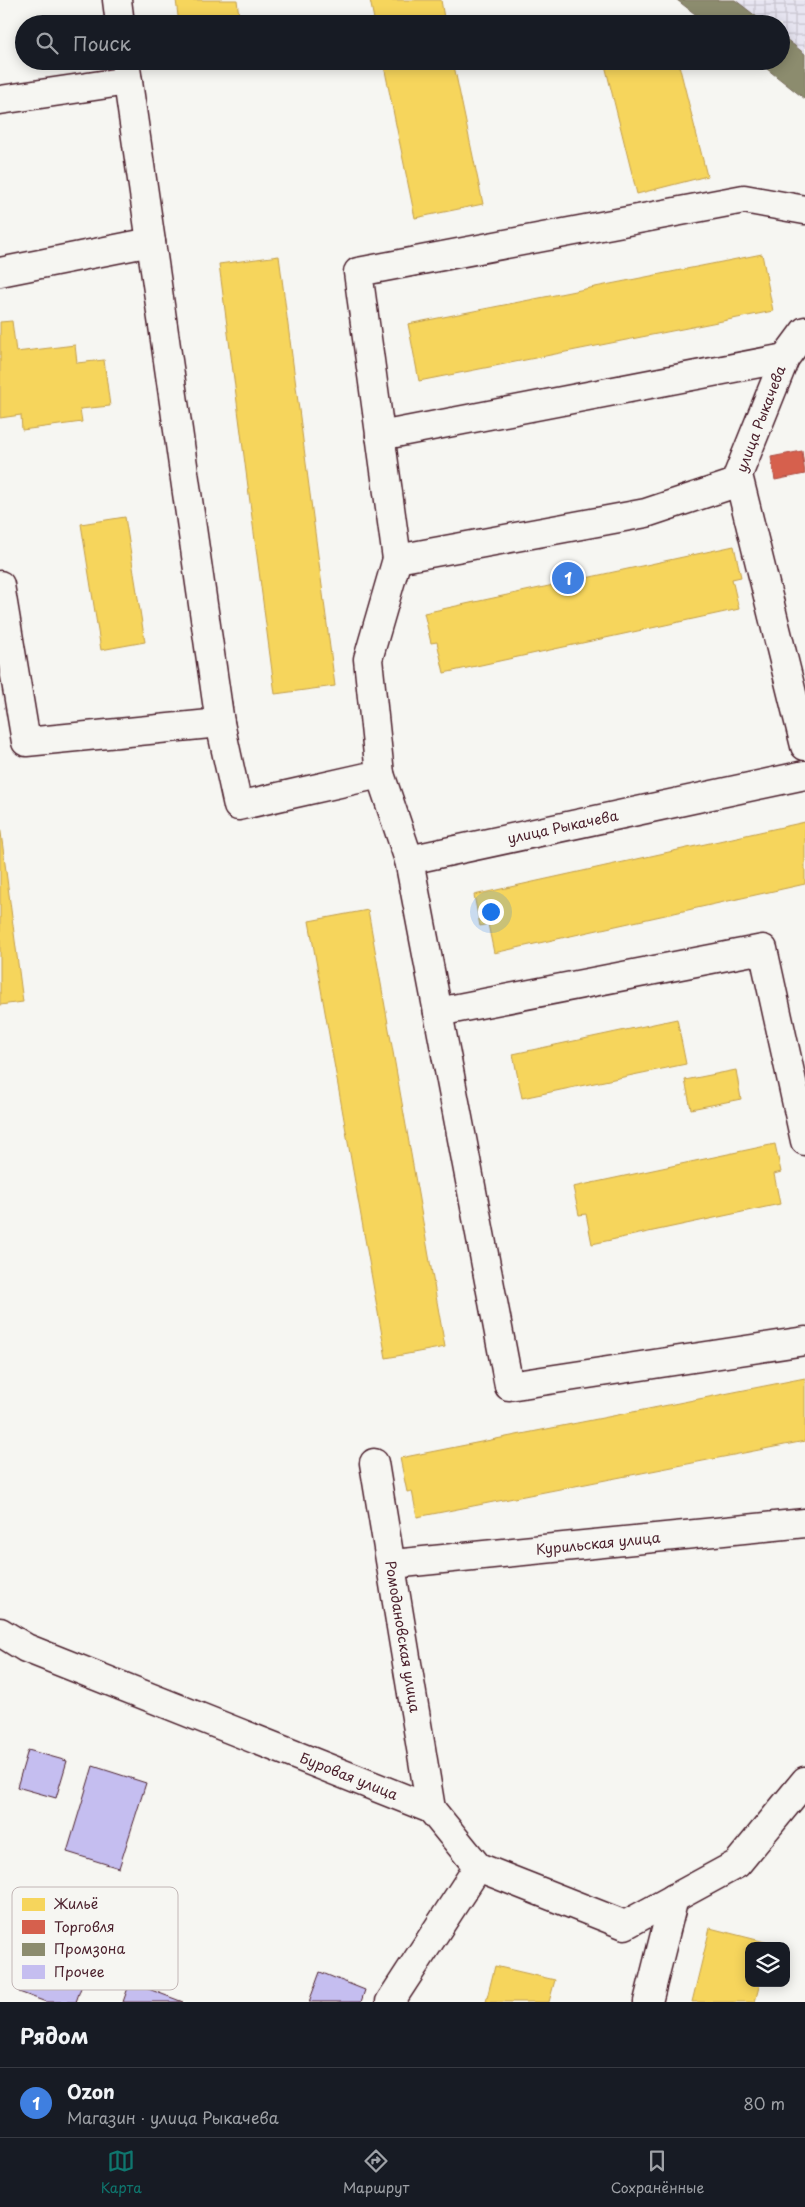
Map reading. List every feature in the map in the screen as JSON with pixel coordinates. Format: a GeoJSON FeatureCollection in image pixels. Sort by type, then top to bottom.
{"type":"FeatureCollection","features":[{"type":"Feature","properties":{"kind":"street"},"geometry":{"type":"LineString","coordinates":[[117,0],[119,15]]}},
{"type":"Feature","properties":{"kind":"street"},"geometry":{"type":"LineString","coordinates":[[0,100],[126,71],[220,723],[238,806],[380,774]]}},
{"type":"Feature","properties":{"kind":"street"},"geometry":{"type":"LineString","coordinates":[[805,210],[744,200],[358,272],[397,559],[368,660],[380,774],[409,860],[509,1386],[805,1341]]}},
{"type":"Feature","properties":{"kind":"street"},"geometry":{"type":"LineString","coordinates":[[0,272],[151,242]]}},
{"type":"Feature","properties":{"kind":"street","name":"улица Рыкачева"},"geometry":{"type":"LineString","coordinates":[[805,331],[785,358],[738,475],[805,746]]}},
{"type":"Feature","properties":{"kind":"street"},"geometry":{"type":"LineString","coordinates":[[380,436],[785,358]]}},
{"type":"Feature","properties":{"kind":"street"},"geometry":{"type":"LineString","coordinates":[[397,559],[646,513],[739,482]]}},
{"type":"Feature","properties":{"kind":"street"},"geometry":{"type":"LineString","coordinates":[[0,586],[26,742],[220,723]]}},
{"type":"Feature","properties":{"kind":"street","name":"улица Рыкачева"},"geometry":{"type":"LineString","coordinates":[[409,860],[805,774]]}},
{"type":"Feature","properties":{"kind":"street"},"geometry":{"type":"LineString","coordinates":[[438,1012],[763,949],[805,1141]]}},
{"type":"Feature","properties":{"kind":"street","name":"Ромодановская улица"},"geometry":{"type":"LineString","coordinates":[[374,1463],[431,1809]]}},
{"type":"Feature","properties":{"kind":"street","name":"Курильская улица"},"geometry":{"type":"LineString","coordinates":[[392,1564],[805,1523]]}},
{"type":"Feature","properties":{"kind":"street","name":"Буровая улица"},"geometry":{"type":"LineString","coordinates":[[0,1632],[26,1648],[431,1809],[478,1867],[625,1925],[674,1898]]}},
{"type":"Feature","properties":{"kind":"street"},"geometry":{"type":"LineString","coordinates":[[648,2002],[674,1898],[737,1864],[805,1781]]}},
{"type":"Feature","properties":{"kind":"street"},"geometry":{"type":"LineString","coordinates":[[390,2002],[478,1867]]}},
{"type":"Feature","properties":{"kind":"shaded area"},"geometry":{"type":"Polygon","coordinates":[[[700,0],[805,0],[805,81],[790,68],[790,15],[719,15],[700,0]]]}},
{"type":"Feature","properties":{"kind":"building: Жильё"},"geometry":{"type":"Polygon","coordinates":[[[176,0],[237,0],[239,15],[178,15],[176,0]]]}},
{"type":"Feature","properties":{"kind":"building: Жильё"},"geometry":{"type":"Polygon","coordinates":[[[370,0],[441,0],[444,15],[373,15],[370,0]]]}},
{"type":"Feature","properties":{"kind":"building: Жильё"},"geometry":{"type":"Polygon","coordinates":[[[385,70],[455,70],[483,204],[415,218],[385,70]]]}},
{"type":"Feature","properties":{"kind":"building: Жильё"},"geometry":{"type":"Polygon","coordinates":[[[606,70],[680,70],[707,176],[637,194],[606,70]]]}},
{"type":"Feature","properties":{"kind":"building: Жильё"},"geometry":{"type":"Polygon","coordinates":[[[762,254],[773,311],[419,381],[408,324],[762,254]]]}},
{"type":"Feature","properties":{"kind":"building: Жильё"},"geometry":{"type":"Polygon","coordinates":[[[279,256],[335,686],[275,694],[219,264],[279,256]]]}},
{"type":"Feature","properties":{"kind":"building: Жильё"},"geometry":{"type":"Polygon","coordinates":[[[12,321],[16,352],[75,345],[77,363],[104,360],[110,406],[80,409],[82,422],[22,430],[21,415],[0,418],[0,322],[12,321]]]}},
{"type":"Feature","properties":{"kind":"building: Жильё"},"geometry":{"type":"Polygon","coordinates":[[[125,517],[145,642],[101,650],[81,524],[125,517]]]}},
{"type":"Feature","properties":{"kind":"building: Жильё"},"geometry":{"type":"Polygon","coordinates":[[[734,546],[741,577],[732,579],[739,609],[444,673],[437,642],[431,643],[424,613],[734,546]]]}},
{"type":"Feature","properties":{"kind":"building: Жильё"},"geometry":{"type":"Polygon","coordinates":[[[805,822],[805,884],[494,953],[488,924],[480,926],[474,895],[805,822]]]}},
{"type":"Feature","properties":{"kind":"building: Жильё"},"geometry":{"type":"Polygon","coordinates":[[[0,825],[23,1002],[0,1005],[0,825]]]}},
{"type":"Feature","properties":{"kind":"building: Жильё"},"geometry":{"type":"Polygon","coordinates":[[[368,910],[445,1347],[386,1358],[309,921],[368,910]]]}},
{"type":"Feature","properties":{"kind":"building: Жильё"},"geometry":{"type":"Polygon","coordinates":[[[677,1019],[686,1064],[522,1098],[513,1054],[677,1019]]]}},
{"type":"Feature","properties":{"kind":"building: Жильё"},"geometry":{"type":"Polygon","coordinates":[[[736,1070],[741,1099],[691,1109],[685,1080],[736,1070]]]}},
{"type":"Feature","properties":{"kind":"building: Жильё"},"geometry":{"type":"Polygon","coordinates":[[[775,1144],[781,1172],[774,1174],[780,1204],[592,1244],[586,1214],[579,1215],[573,1187],[775,1144]]]}},
{"type":"Feature","properties":{"kind":"building: Жильё"},"geometry":{"type":"Polygon","coordinates":[[[805,1378],[805,1441],[417,1517],[412,1491],[407,1492],[400,1458],[805,1378]]]}},
{"type":"Feature","properties":{"kind":"building: Жильё"},"geometry":{"type":"Polygon","coordinates":[[[710,1928],[765,1942],[745,1942],[745,1987],[759,1987],[755,2002],[692,2002],[710,1928]]]}},
{"type":"Feature","properties":{"kind":"building: Жильё"},"geometry":{"type":"Polygon","coordinates":[[[495,1966],[555,1980],[549,2002],[486,2002],[495,1966]]]}},
{"type":"Feature","properties":{"kind":"building: Торговля"},"geometry":{"type":"Polygon","coordinates":[[[802,451],[805,474],[775,480],[771,457],[802,451]]]}},
{"type":"Feature","properties":{"kind":"building: Промзона"},"geometry":{"type":"Polygon","coordinates":[[[677,0],[735,0],[754,15],[696,15],[677,0]]]}},
{"type":"Feature","properties":{"kind":"building: Промзона"},"geometry":{"type":"Polygon","coordinates":[[[790,42],[805,54],[805,99],[768,70],[790,70],[790,42]]]}},
{"type":"Feature","properties":{"kind":"building: Прочее"},"geometry":{"type":"Polygon","coordinates":[[[28,1750],[67,1761],[56,1798],[17,1787],[28,1750]]]}},
{"type":"Feature","properties":{"kind":"building: Прочее"},"geometry":{"type":"Polygon","coordinates":[[[93,1766],[146,1783],[119,1868],[67,1852],[93,1766]]]}},
{"type":"Feature","properties":{"kind":"building: Прочее"},"geometry":{"type":"Polygon","coordinates":[[[320,1972],[365,1990],[361,2002],[309,2002],[320,1972]]]}},
{"type":"Feature","properties":{"kind":"building: Прочее"},"geometry":{"type":"Polygon","coordinates":[[[20,1990],[80,1990],[76,2002],[46,2002],[19,1992],[20,1990]]]}},
{"type":"Feature","properties":{"kind":"building: Прочее"},"geometry":{"type":"Polygon","coordinates":[[[127,1990],[151,1990],[183,2002],[123,2002],[127,1990]]]}},
{"type":"Feature","properties":{"kind":"place","name":"Ozon"},"geometry":{"type":"Point","coordinates":[568,578]}}]}
